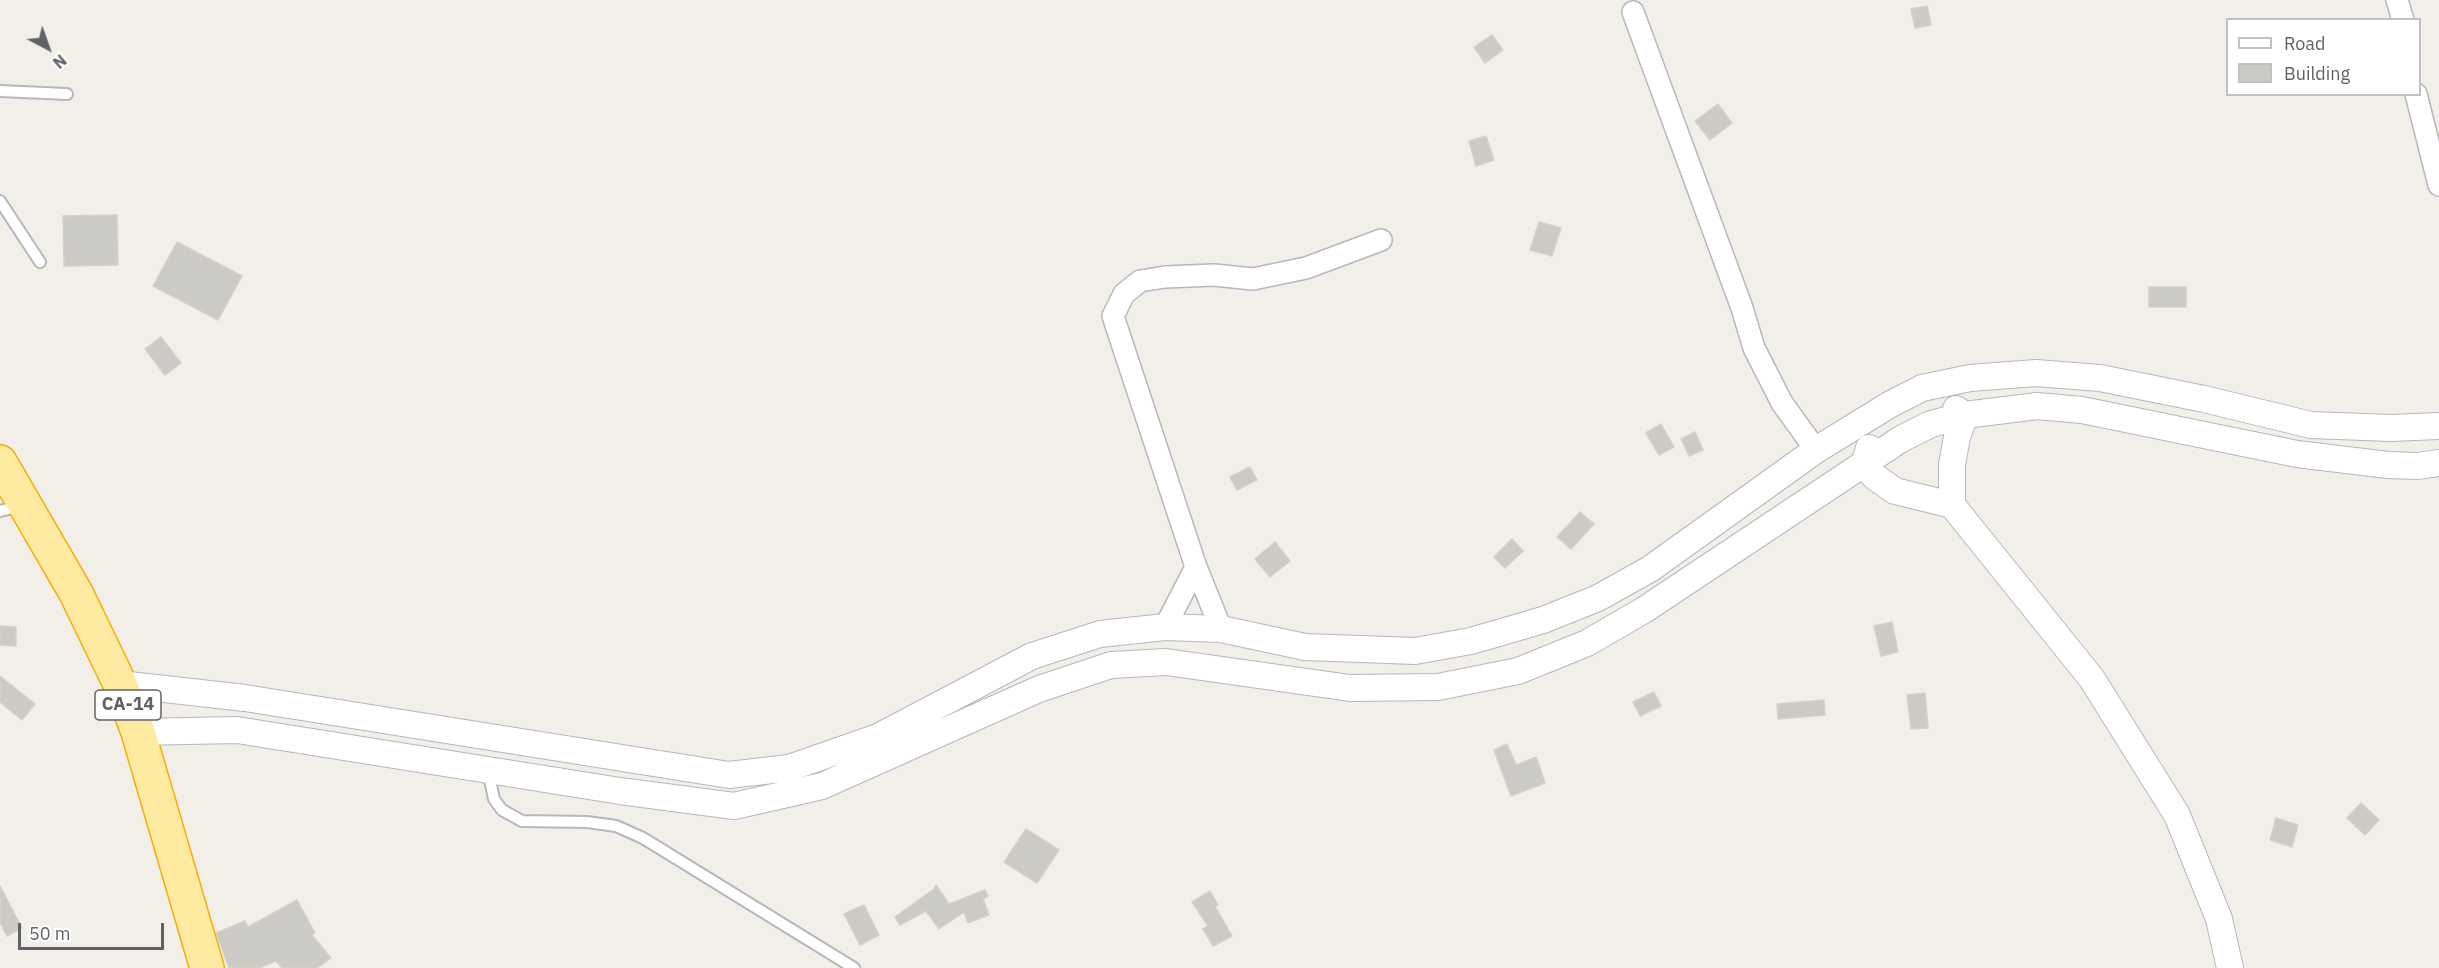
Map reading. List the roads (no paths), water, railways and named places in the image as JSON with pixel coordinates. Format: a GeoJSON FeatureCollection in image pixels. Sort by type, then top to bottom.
{"type":"FeatureCollection","features":[{"type":"Feature","properties":{"kind":"highway","name":"CA-14"},"geometry":{"type":"LineString","coordinates":[[0,462],[13,508],[76,593],[120,684],[138,732],[207,968]]}},
{"type":"Feature","properties":{"kind":"street"},"geometry":{"type":"LineString","coordinates":[[2397,0],[2402,18]]}},
{"type":"Feature","properties":{"kind":"street"},"geometry":{"type":"LineString","coordinates":[[1634,12],[1742,308],[1754,348],[1782,403],[1816,450]]}},
{"type":"Feature","properties":{"kind":"street"},"geometry":{"type":"LineString","coordinates":[[2417,96],[2439,185]]}},
{"type":"Feature","properties":{"kind":"street"},"geometry":{"type":"LineString","coordinates":[[1221,629],[1196,567],[1113,316],[1124,294],[1140,281],[1165,277],[1214,275],[1253,279],[1306,268],[1381,240]]}},
{"type":"Feature","properties":{"kind":"street"},"geometry":{"type":"LineString","coordinates":[[120,684],[256,700],[729,775],[789,768],[878,737],[1032,656],[1100,634],[1165,627],[1221,629],[1305,647],[1415,651],[1471,641],[1543,620],[1598,598],[1650,569],[1816,450],[1889,405],[1922,388],[1970,378],[2036,373],[2100,378],[2204,399],[2312,425],[2391,428],[2439,426]]}},
{"type":"Feature","properties":{"kind":"street"},"geometry":{"type":"LineString","coordinates":[[1922,388],[1965,415]]}},
{"type":"Feature","properties":{"kind":"street"},"geometry":{"type":"LineString","coordinates":[[1864,465],[1873,438],[1889,405]]}},
{"type":"Feature","properties":{"kind":"street"},"geometry":{"type":"LineString","coordinates":[[138,732],[237,729],[620,791],[734,806],[822,786],[1039,689],[1111,665],[1166,662],[1350,688],[1438,687],[1518,670],[1587,643],[1644,610],[1901,439],[1931,424],[1965,415],[2037,406],[2082,410],[2297,454],[2388,465],[2417,466],[2439,463]]}},
{"type":"Feature","properties":{"kind":"street"},"geometry":{"type":"LineString","coordinates":[[1952,505],[1952,464],[1957,437],[1965,415]]}},
{"type":"Feature","properties":{"kind":"street"},"geometry":{"type":"LineString","coordinates":[[1864,465],[1875,477],[1895,491],[1952,505],[2092,679],[2177,815],[2219,919],[2230,968]]}},
{"type":"Feature","properties":{"kind":"street"},"geometry":{"type":"LineString","coordinates":[[1165,627],[1196,567]]}},
{"type":"Feature","properties":{"kind":"lane"},"geometry":{"type":"LineString","coordinates":[[0,91],[67,94]]}},
{"type":"Feature","properties":{"kind":"lane"},"geometry":{"type":"LineString","coordinates":[[0,201],[40,262]]}},
{"type":"Feature","properties":{"kind":"lane"},"geometry":{"type":"LineString","coordinates":[[488,770],[494,799],[502,810],[522,821],[587,822],[616,826],[643,838],[854,968]]}}]}
